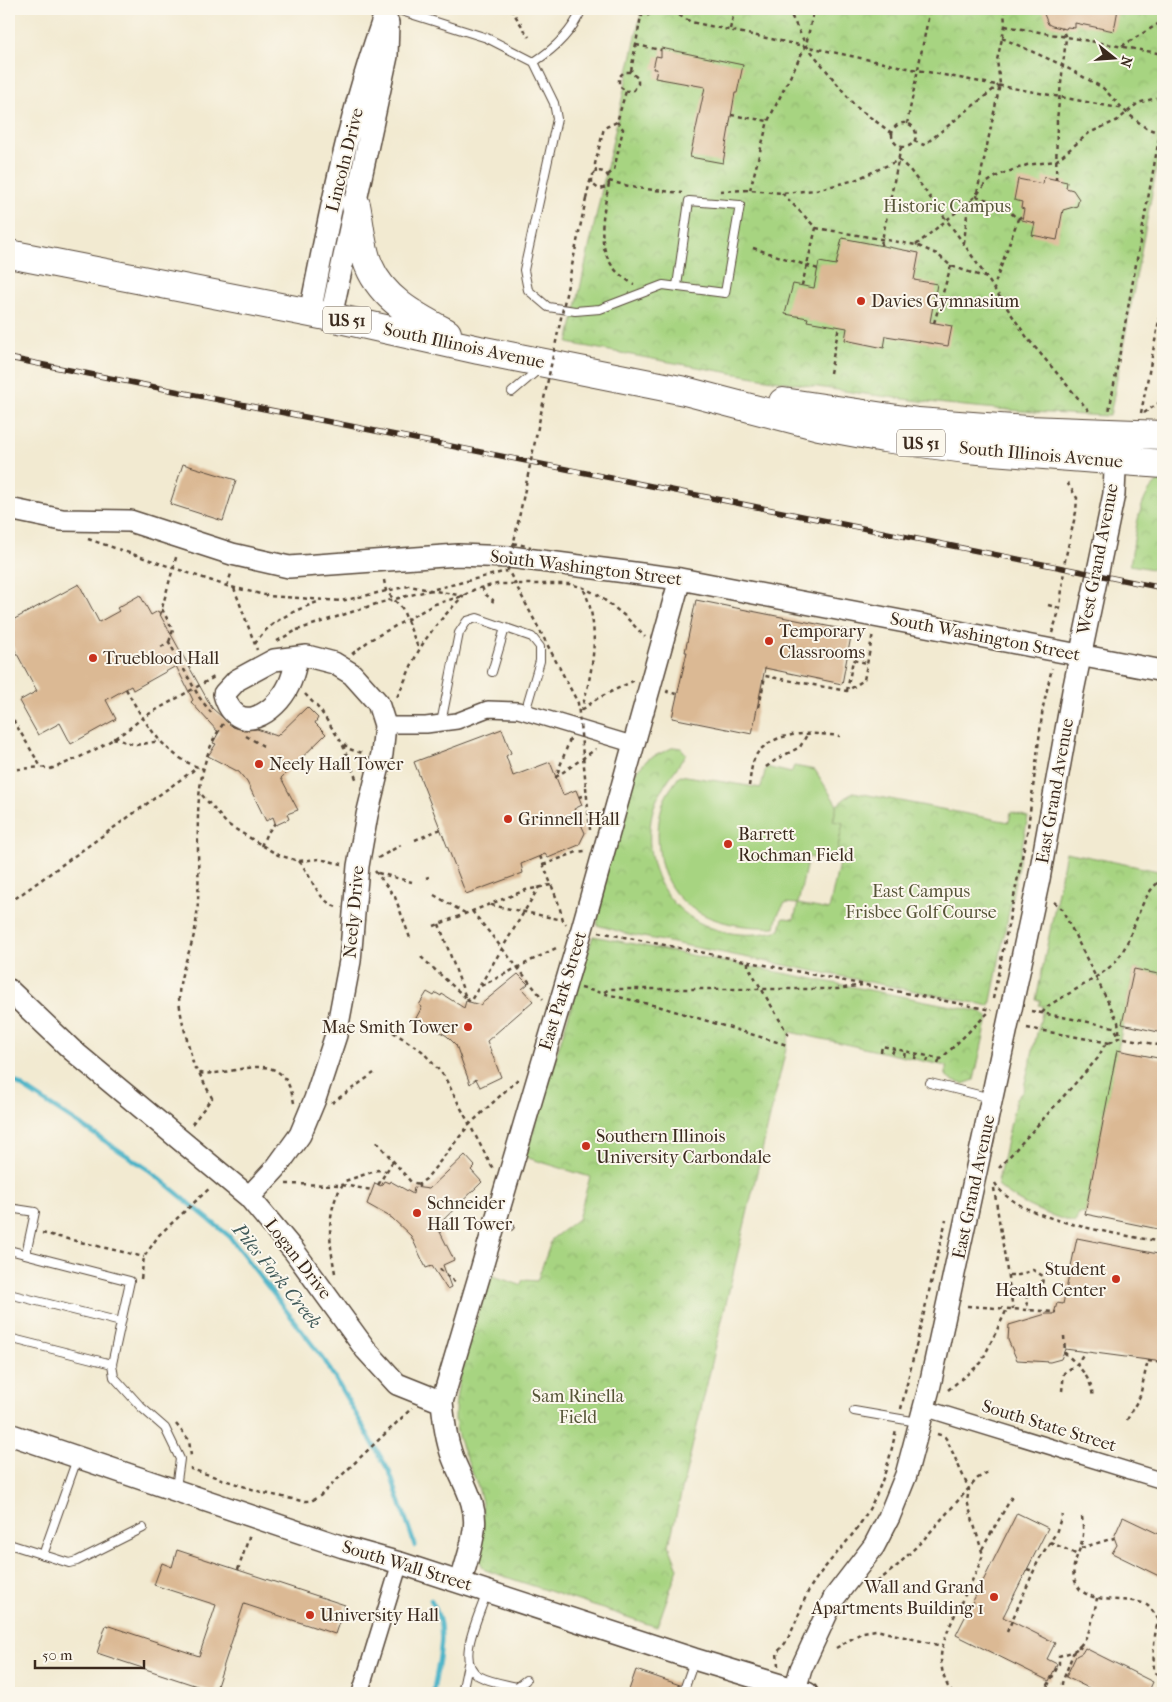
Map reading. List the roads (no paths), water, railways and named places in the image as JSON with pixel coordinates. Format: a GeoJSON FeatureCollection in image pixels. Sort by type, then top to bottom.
{"type":"FeatureCollection","features":[{"type":"Feature","properties":{"kind":"highway"},"geometry":{"type":"LineString","coordinates":[[356,205],[369,266],[398,305],[479,350]]}},
{"type":"Feature","properties":{"kind":"highway","name":"South Illinois Avenue"},"geometry":{"type":"LineString","coordinates":[[9,254],[321,315],[479,350],[685,391],[819,426],[884,438],[966,449],[1115,462],[1163,464]]}},
{"type":"Feature","properties":{"kind":"highway","name":"South Illinois Avenue"},"geometry":{"type":"LineString","coordinates":[[685,391],[808,404],[918,422],[1028,430],[1113,422],[1163,435]]}},
{"type":"Feature","properties":{"kind":"street","name":"Lincoln Drive"},"geometry":{"type":"LineString","coordinates":[[321,315],[356,205],[387,56],[388,9]]}},
{"type":"Feature","properties":{"kind":"street","name":"Lincoln Drive"},"geometry":{"type":"LineString","coordinates":[[321,315],[343,161],[372,51],[388,9]]}},
{"type":"Feature","properties":{"kind":"street","name":"West Grand Avenue"},"geometry":{"type":"LineString","coordinates":[[1080,655],[1114,494],[1113,422]]}},
{"type":"Feature","properties":{"kind":"street","name":"South Washington Street"},"geometry":{"type":"LineString","coordinates":[[9,508],[62,520],[130,521],[232,554],[289,567],[458,554],[555,562],[680,579],[1163,671]]}},
{"type":"Feature","properties":{"kind":"street","name":"East Park Street"},"geometry":{"type":"LineString","coordinates":[[442,1402],[503,1224],[627,742],[661,654],[680,579]]}},
{"type":"Feature","properties":{"kind":"street","name":"East Grand Avenue"},"geometry":{"type":"LineString","coordinates":[[799,1692],[809,1649],[834,1598],[874,1546],[889,1517],[927,1422],[1037,888],[1080,655]]}},
{"type":"Feature","properties":{"kind":"street","name":"Neely Drive"},"geometry":{"type":"LineString","coordinates":[[249,1198],[276,1168],[300,1135],[315,1099],[336,1035],[350,960],[358,866],[366,815],[382,754],[384,724],[378,703],[352,674],[334,663],[307,656],[297,659]]}},
{"type":"Feature","properties":{"kind":"street"},"geometry":{"type":"LineString","coordinates":[[384,724],[416,725],[457,720],[488,709],[525,712],[627,742]]}},
{"type":"Feature","properties":{"kind":"street","name":"Logan Drive"},"geometry":{"type":"LineString","coordinates":[[9,990],[72,1050],[249,1198],[294,1251],[366,1350],[397,1384],[442,1402]]}},
{"type":"Feature","properties":{"kind":"street"},"geometry":{"type":"LineString","coordinates":[[442,1402],[445,1429],[453,1458],[472,1502],[474,1519],[474,1530],[461,1582]]}},
{"type":"Feature","properties":{"kind":"street","name":"South State Street"},"geometry":{"type":"LineString","coordinates":[[927,1422],[1163,1482]]}},
{"type":"Feature","properties":{"kind":"street","name":"South Wall Street"},"geometry":{"type":"LineString","coordinates":[[9,1434],[344,1547],[461,1582],[799,1692]]}},
{"type":"Feature","properties":{"kind":"street"},"geometry":{"type":"LineString","coordinates":[[360,1693],[400,1563]]}},
{"type":"Feature","properties":{"kind":"lane"},"geometry":{"type":"LineString","coordinates":[[395,9],[487,38],[534,62],[554,103],[556,119],[524,270],[528,290],[548,307],[575,311],[600,309],[663,284],[725,293],[740,205],[689,201],[677,286]]}},
{"type":"Feature","properties":{"kind":"lane"},"geometry":{"type":"LineString","coordinates":[[534,62],[560,42],[575,25],[582,9]]}},
{"type":"Feature","properties":{"kind":"lane"},"geometry":{"type":"LineString","coordinates":[[512,392],[548,364]]}},
{"type":"Feature","properties":{"kind":"lane"},"geometry":{"type":"LineString","coordinates":[[441,722],[459,633],[467,621],[477,618],[532,637],[540,647],[540,661],[525,712]]}},
{"type":"Feature","properties":{"kind":"lane"},"geometry":{"type":"LineString","coordinates":[[492,672],[504,628]]}},
{"type":"Feature","properties":{"kind":"lane"},"geometry":{"type":"LineString","coordinates":[[930,1083],[993,1099]]}},
{"type":"Feature","properties":{"kind":"lane"},"geometry":{"type":"LineString","coordinates":[[9,1208],[35,1212],[26,1254]]}},
{"type":"Feature","properties":{"kind":"lane"},"geometry":{"type":"LineString","coordinates":[[9,1250],[130,1281],[112,1364],[114,1377],[141,1407],[165,1428],[180,1460],[176,1490]]}},
{"type":"Feature","properties":{"kind":"lane"},"geometry":{"type":"LineString","coordinates":[[9,1294],[121,1322]]}},
{"type":"Feature","properties":{"kind":"lane"},"geometry":{"type":"LineString","coordinates":[[9,1338],[112,1364]]}},
{"type":"Feature","properties":{"kind":"lane"},"geometry":{"type":"LineString","coordinates":[[854,1411],[927,1422]]}},
{"type":"Feature","properties":{"kind":"lane"},"geometry":{"type":"LineString","coordinates":[[44,1555],[78,1457]]}},
{"type":"Feature","properties":{"kind":"lane"},"geometry":{"type":"LineString","coordinates":[[9,1544],[69,1563],[77,1561],[143,1528]]}},
{"type":"Feature","properties":{"kind":"lane"},"geometry":{"type":"LineString","coordinates":[[462,1693],[468,1664],[468,1649],[486,1591]]}},
{"type":"Feature","properties":{"kind":"lane"},"geometry":{"type":"LineString","coordinates":[[682,1693],[694,1659]]}},
{"type":"Feature","properties":{"kind":"lane"},"geometry":{"type":"LineString","coordinates":[[468,1664],[478,1676],[498,1682],[517,1687],[526,1680]]}},
{"type":"Feature","properties":{"kind":"waterway","name":"Piles Fork Creek"},"geometry":{"type":"LineString","coordinates":[[9,1078],[149,1170],[229,1236],[325,1361],[390,1473],[415,1546]]}},
{"type":"Feature","properties":{"kind":"waterway","name":"Piles Fork Creek"},"geometry":{"type":"LineString","coordinates":[[431,1600],[437,1611],[441,1634],[440,1658],[433,1693]]}},
{"type":"Feature","properties":{"kind":"railway"},"geometry":{"type":"LineString","coordinates":[[9,358],[1163,588]]}},
{"type":"Feature","properties":{"kind":"place","name":"Davies Gymnasium"},"geometry":{"type":"Point","coordinates":[861,301]}},
{"type":"Feature","properties":{"kind":"place","name":"Temporary Classrooms"},"geometry":{"type":"Point","coordinates":[769,641]}},
{"type":"Feature","properties":{"kind":"place","name":"Trueblood Hall"},"geometry":{"type":"Point","coordinates":[93,658]}},
{"type":"Feature","properties":{"kind":"place","name":"Neely Hall Tower"},"geometry":{"type":"Point","coordinates":[259,764]}},
{"type":"Feature","properties":{"kind":"place","name":"Grinnell Hall"},"geometry":{"type":"Point","coordinates":[508,819]}},
{"type":"Feature","properties":{"kind":"place","name":"Barrett Rochman Field"},"geometry":{"type":"Point","coordinates":[728,844]}},
{"type":"Feature","properties":{"kind":"place","name":"Mae Smith Tower"},"geometry":{"type":"Point","coordinates":[468,1027]}},
{"type":"Feature","properties":{"kind":"place","name":"Southern Illinois University Carbondale"},"geometry":{"type":"Point","coordinates":[586,1146]}},
{"type":"Feature","properties":{"kind":"place","name":"Schneider Hall Tower"},"geometry":{"type":"Point","coordinates":[417,1213]}},
{"type":"Feature","properties":{"kind":"place","name":"Student Health Center"},"geometry":{"type":"Point","coordinates":[1116,1279]}},
{"type":"Feature","properties":{"kind":"place","name":"Wall and Grand Apartments Building 1"},"geometry":{"type":"Point","coordinates":[994,1597]}},
{"type":"Feature","properties":{"kind":"place","name":"University Hall"},"geometry":{"type":"Point","coordinates":[310,1615]}},
{"type":"Feature","properties":{"kind":"park label","name":"Historic Campus"},"geometry":{"type":"Point","coordinates":[947,206]}},
{"type":"Feature","properties":{"kind":"park label","name":"East Campus Frisbee Golf Course"},"geometry":{"type":"Point","coordinates":[921,901]}},
{"type":"Feature","properties":{"kind":"park label","name":"Sam Rinella Field"},"geometry":{"type":"Point","coordinates":[578,1406]}}]}
